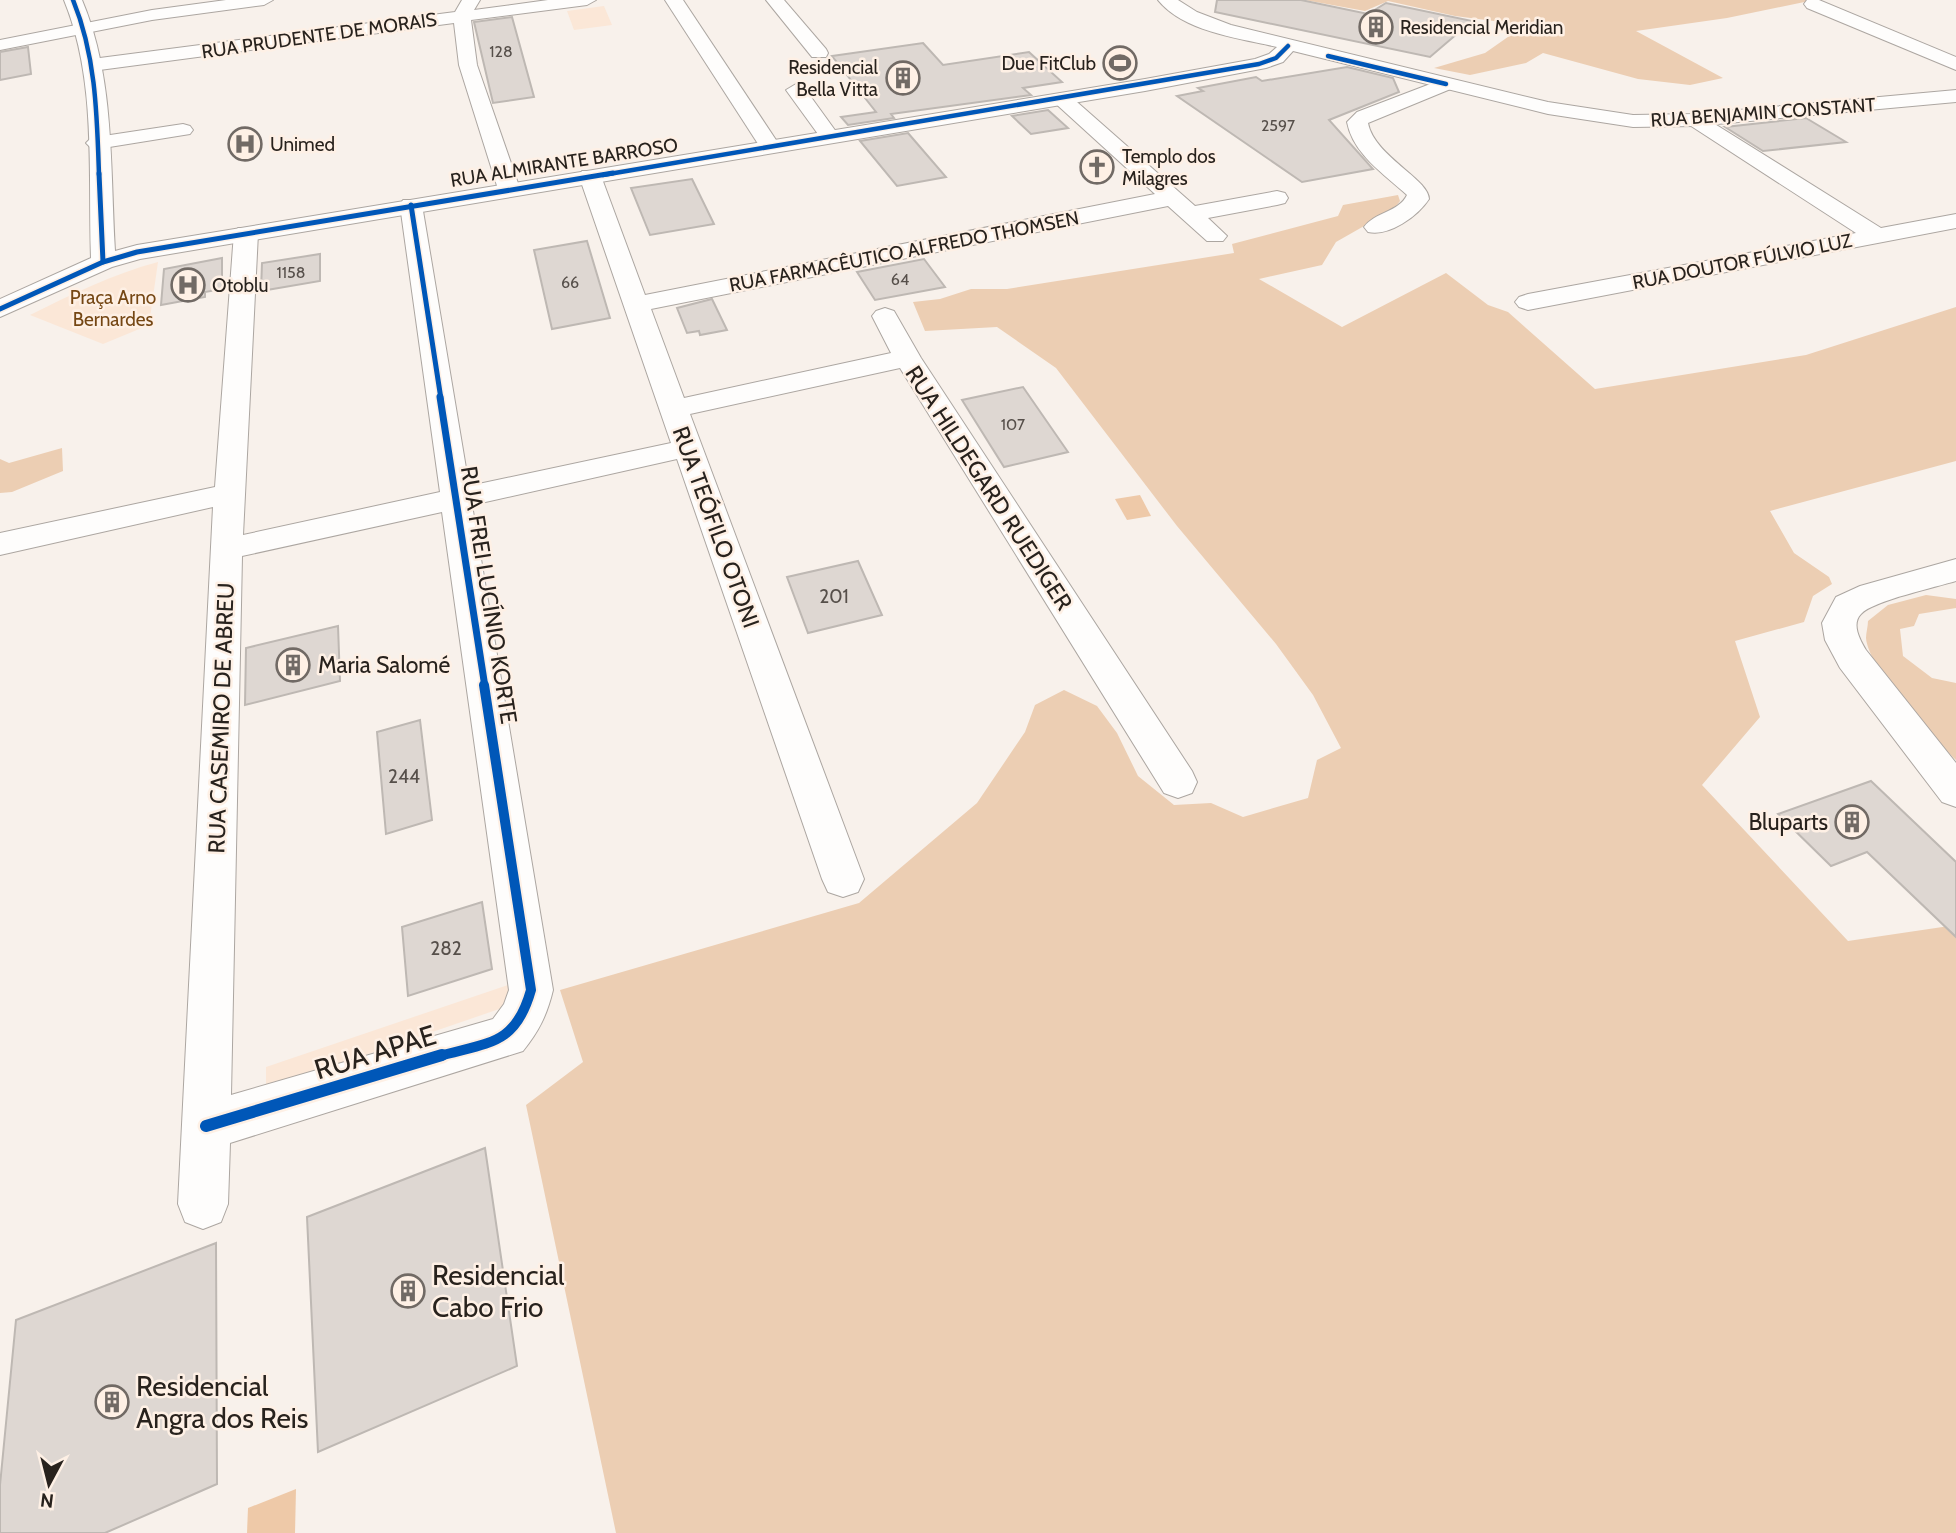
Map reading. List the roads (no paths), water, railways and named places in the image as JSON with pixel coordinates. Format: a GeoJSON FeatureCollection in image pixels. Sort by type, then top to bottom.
{"type":"FeatureCollection","features":[{"type":"Feature","properties":{"kind":"street"},"geometry":{"type":"LineString","coordinates":[[73,0],[85,29],[92,65],[103,262]]}},
{"type":"Feature","properties":{"kind":"street"},"geometry":{"type":"LineString","coordinates":[[0,46],[152,15],[264,0]]}},
{"type":"Feature","properties":{"kind":"street","name":"RUA PRUDENTE DE MORAIS"},"geometry":{"type":"LineString","coordinates":[[92,65],[467,8],[587,0]]}},
{"type":"Feature","properties":{"kind":"street"},"geometry":{"type":"LineString","coordinates":[[674,0],[769,146]]}},
{"type":"Feature","properties":{"kind":"street"},"geometry":{"type":"LineString","coordinates":[[775,0],[819,53]]}},
{"type":"Feature","properties":{"kind":"street","name":"RUA BENJAMIN CONSTANT"},"geometry":{"type":"LineString","coordinates":[[1167,0],[1209,24],[1288,46],[1601,118],[1648,122],[1695,120],[1956,96]]}},
{"type":"Feature","properties":{"kind":"street"},"geometry":{"type":"LineString","coordinates":[[1813,4],[1956,64]]}},
{"type":"Feature","properties":{"kind":"street"},"geometry":{"type":"LineString","coordinates":[[467,8],[470,71],[509,189]]}},
{"type":"Feature","properties":{"kind":"street"},"geometry":{"type":"LineString","coordinates":[[244,44],[244,70]]}},
{"type":"Feature","properties":{"kind":"street","name":"RUA ALMIRANTE BARROSO"},"geometry":{"type":"LineString","coordinates":[[0,309],[103,262],[137,252],[1145,85],[1259,64],[1276,58],[1288,46]]}},
{"type":"Feature","properties":{"kind":"street","name":"RUA ALMIRANTE BARROSO"},"geometry":{"type":"LineString","coordinates":[[1145,85],[1194,80],[1328,56]]}},
{"type":"Feature","properties":{"kind":"street"},"geometry":{"type":"LineString","coordinates":[[1376,227],[1407,210],[1418,199],[1418,193],[1364,142],[1357,130],[1357,122],[1364,116],[1446,84]]}},
{"type":"Feature","properties":{"kind":"street"},"geometry":{"type":"LineString","coordinates":[[796,90],[830,137]]}},
{"type":"Feature","properties":{"kind":"street"},"geometry":{"type":"LineString","coordinates":[[1062,99],[1215,236]]}},
{"type":"Feature","properties":{"kind":"street"},"geometry":{"type":"LineString","coordinates":[[1695,120],[1877,236]]}},
{"type":"Feature","properties":{"kind":"street"},"geometry":{"type":"LineString","coordinates":[[97,144],[183,130]]}},
{"type":"Feature","properties":{"kind":"street","name":"RUA TEÓFILO OTONI"},"geometry":{"type":"LineString","coordinates":[[590,176],[843,879]]}},
{"type":"Feature","properties":{"kind":"street","name":"RUA FARMACÊUTICO ALFREDO THOMSEN"},"geometry":{"type":"LineString","coordinates":[[636,304],[1181,206],[1277,198]]}},
{"type":"Feature","properties":{"kind":"street","name":"RUA FREI LUCÍNIO KORTE"},"geometry":{"type":"LineString","coordinates":[[411,205],[531,990]]}},
{"type":"Feature","properties":{"kind":"street","name":"RUA DOUTOR FÚLVIO LUZ"},"geometry":{"type":"LineString","coordinates":[[1528,302],[1956,221]]}},
{"type":"Feature","properties":{"kind":"street","name":"RUA CASEMIRO DE ABREU"},"geometry":{"type":"LineString","coordinates":[[203,1204],[226,549],[246,233]]}},
{"type":"Feature","properties":{"kind":"street"},"geometry":{"type":"LineString","coordinates":[[885,316],[907,358]]}},
{"type":"Feature","properties":{"kind":"street","name":"RUA HILDEGARD RUEDIGER"},"geometry":{"type":"LineString","coordinates":[[674,409],[907,358],[1178,782]]}},
{"type":"Feature","properties":{"kind":"street"},"geometry":{"type":"LineString","coordinates":[[226,549],[688,448]]}},
{"type":"Feature","properties":{"kind":"street"},"geometry":{"type":"LineString","coordinates":[[0,544],[229,494]]}},
{"type":"Feature","properties":{"kind":"street"},"geometry":{"type":"LineString","coordinates":[[1953,574],[1872,594],[1848,605],[1839,623],[1842,639],[1853,659],[1956,791]]}},
{"type":"Feature","properties":{"kind":"street","name":"RUA APAE"},"geometry":{"type":"LineString","coordinates":[[206,1126],[507,1036],[524,1015],[531,990]]}},
{"type":"Feature","properties":{"kind":"place","name":"Residencial Meridian"},"geometry":{"type":"Point","coordinates":[1376,27]}},
{"type":"Feature","properties":{"kind":"place","name":"Due FitClub"},"geometry":{"type":"Point","coordinates":[1120,63]}},
{"type":"Feature","properties":{"kind":"place","name":"Residencial Bella Vitta"},"geometry":{"type":"Point","coordinates":[903,78]}},
{"type":"Feature","properties":{"kind":"place","name":"Unimed"},"geometry":{"type":"Point","coordinates":[245,144]}},
{"type":"Feature","properties":{"kind":"place","name":"Templo dos Milagres"},"geometry":{"type":"Point","coordinates":[1097,167]}},
{"type":"Feature","properties":{"kind":"place","name":"Otoblu"},"geometry":{"type":"Point","coordinates":[188,285]}},
{"type":"Feature","properties":{"kind":"place","name":"Maria Salomé"},"geometry":{"type":"Point","coordinates":[293,665]}},
{"type":"Feature","properties":{"kind":"place","name":"Bluparts"},"geometry":{"type":"Point","coordinates":[1852,822]}},
{"type":"Feature","properties":{"kind":"place","name":"Residencial Cabo Frio"},"geometry":{"type":"Point","coordinates":[408,1291]}},
{"type":"Feature","properties":{"kind":"place","name":"Residencial Angra dos Reis"},"geometry":{"type":"Point","coordinates":[112,1402]}},
{"type":"Feature","properties":{"kind":"park label","name":"Praça Arno Bernardes"},"geometry":{"type":"Point","coordinates":[113,308]}}]}
